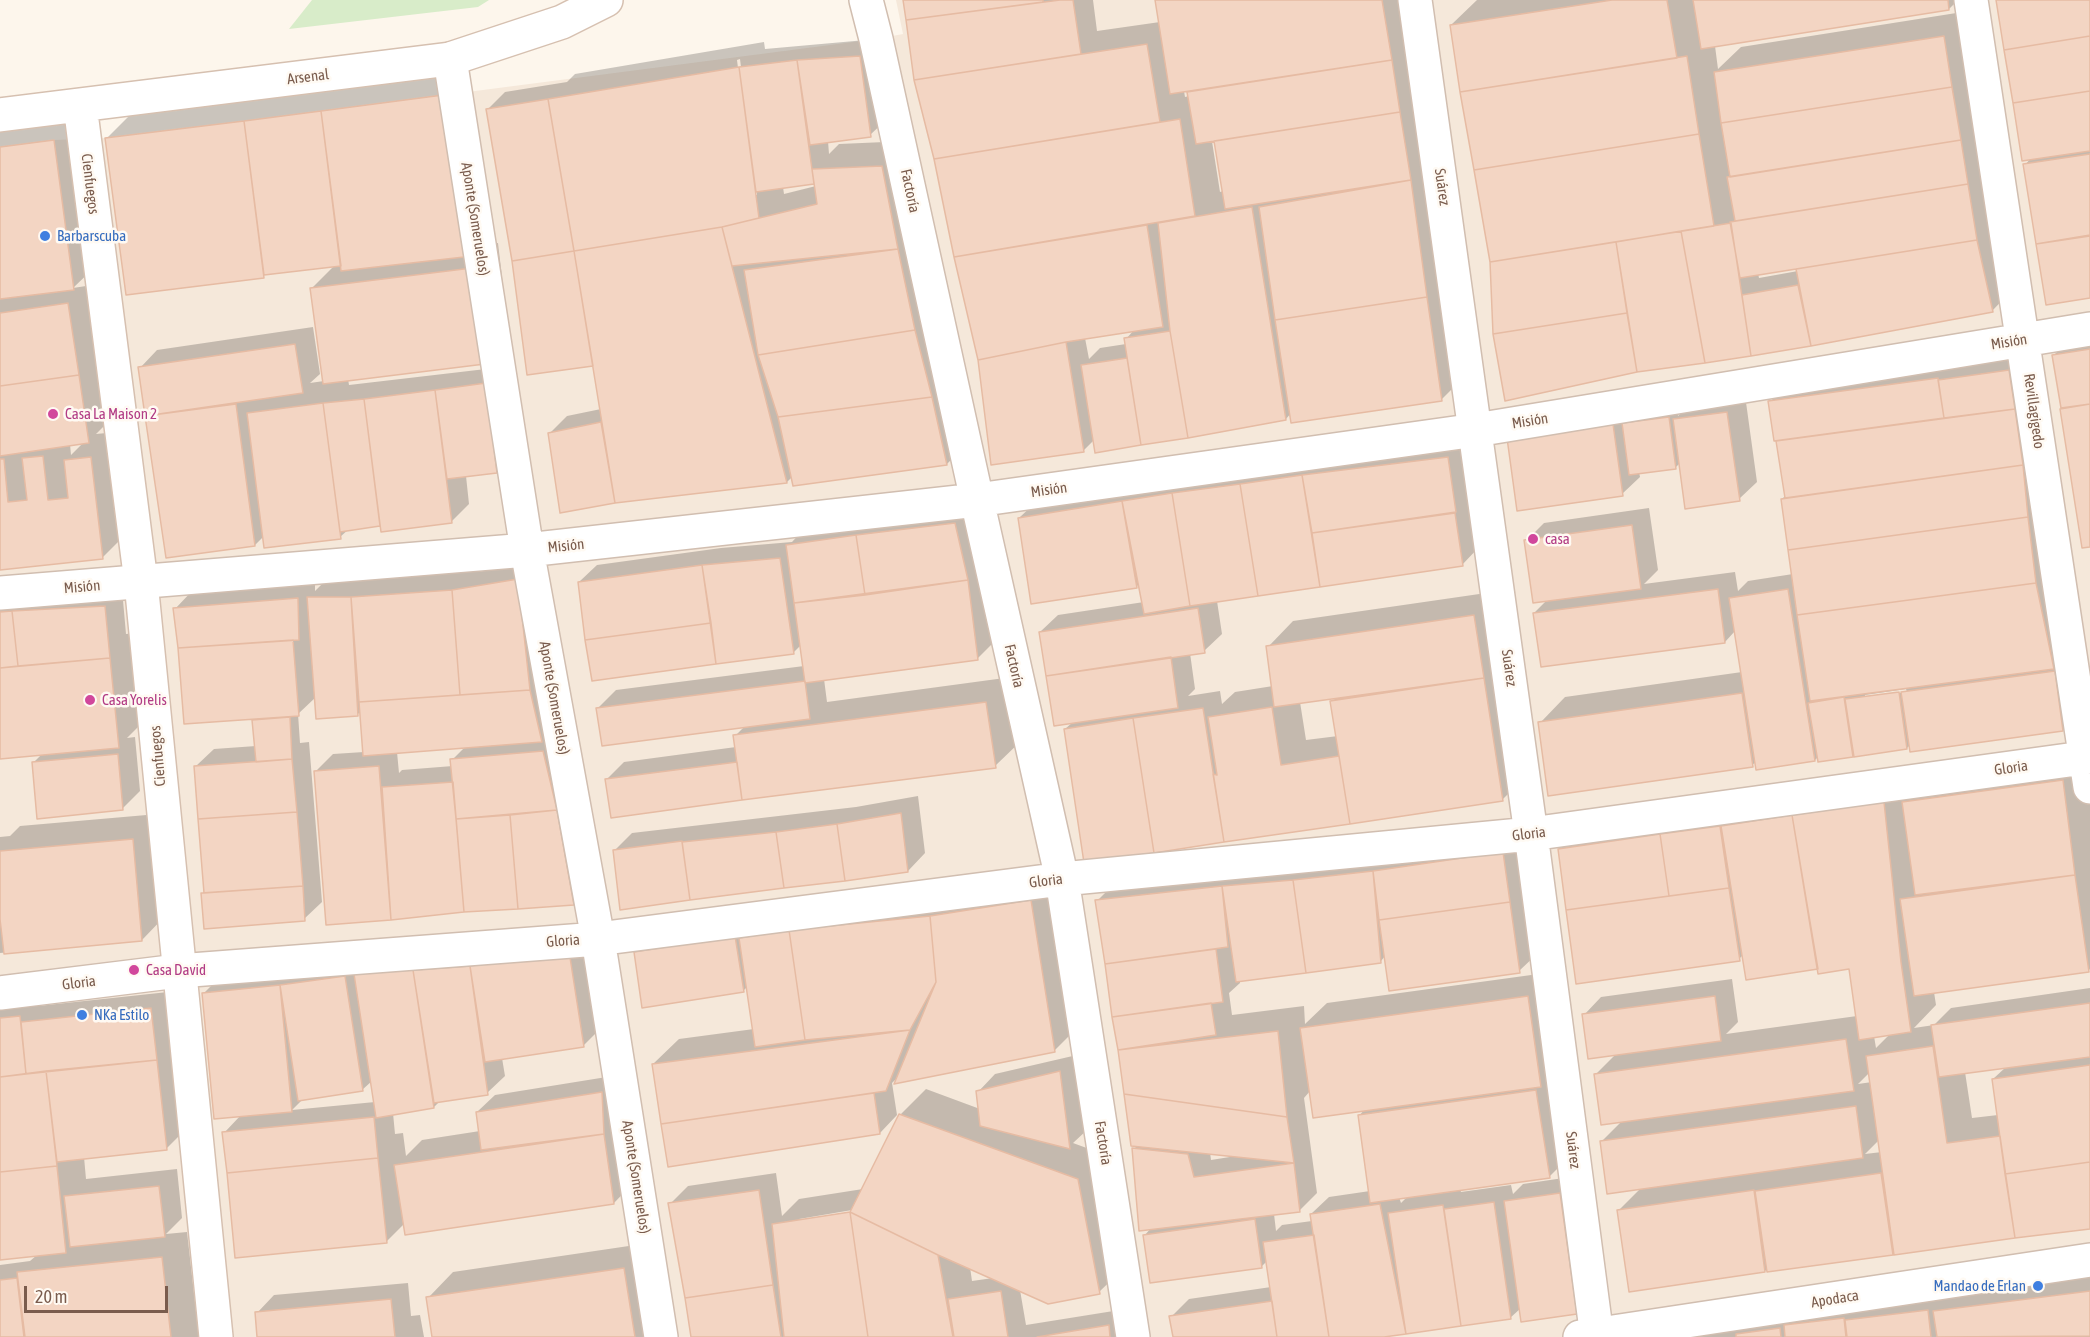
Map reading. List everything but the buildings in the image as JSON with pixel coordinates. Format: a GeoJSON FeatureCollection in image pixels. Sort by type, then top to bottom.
{"type":"FeatureCollection","features":[{"type":"Feature","properties":{"kind":"street","name":"Arsenal"},"geometry":{"type":"LineString","coordinates":[[0,115],[450,59],[562,22],[606,0]]}},
{"type":"Feature","properties":{"kind":"street","name":"Factoría"},"geometry":{"type":"LineString","coordinates":[[866,0],[882,62],[976,500],[1062,879],[1133,1337]]}},
{"type":"Feature","properties":{"kind":"street","name":"Suárez"},"geometry":{"type":"LineString","coordinates":[[1416,0],[1531,834],[1592,1336]]}},
{"type":"Feature","properties":{"kind":"street","name":"Revillagigedo"},"geometry":{"type":"LineString","coordinates":[[1971,0],[2088,767]]}},
{"type":"Feature","properties":{"kind":"street","name":"Aponte (Someruelos)"},"geometry":{"type":"LineString","coordinates":[[450,59],[527,550],[598,939],[661,1337]]}},
{"type":"Feature","properties":{"kind":"street","name":"Cienfuegos"},"geometry":{"type":"LineString","coordinates":[[80,105],[141,582],[216,1337]]}},
{"type":"Feature","properties":{"kind":"street","name":"Misión"},"geometry":{"type":"LineString","coordinates":[[0,593],[527,550],[976,500],[1476,430],[2090,329]]}},
{"type":"Feature","properties":{"kind":"street","name":"Gloria"},"geometry":{"type":"LineString","coordinates":[[0,993],[178,971],[598,939],[1062,879],[1531,834],[2088,767]]}},
{"type":"Feature","properties":{"kind":"street","name":"Apodaca"},"geometry":{"type":"LineString","coordinates":[[1592,1336],[2090,1260]]}},
{"type":"Feature","properties":{"kind":"shaded area"},"geometry":{"type":"Polygon","coordinates":[[[896,0],[2090,0],[2090,1337],[0,1337],[0,147],[54,140],[105,138],[244,121],[876,39],[903,34],[896,0]]]}},
{"type":"Feature","properties":{"kind":"green space"},"geometry":{"type":"Polygon","coordinates":[[[312,0],[489,0],[478,7],[289,29],[312,0]]]}},
{"type":"Feature","properties":{"kind":"place","name":"Barbarscuba"},"geometry":{"type":"Point","coordinates":[45,236]}},
{"type":"Feature","properties":{"kind":"place","name":"Casa La Maison 2"},"geometry":{"type":"Point","coordinates":[53,414]}},
{"type":"Feature","properties":{"kind":"place","name":"casa"},"geometry":{"type":"Point","coordinates":[1533,539]}},
{"type":"Feature","properties":{"kind":"place","name":"Casa Yorelis"},"geometry":{"type":"Point","coordinates":[90,700]}},
{"type":"Feature","properties":{"kind":"place","name":"Casa David"},"geometry":{"type":"Point","coordinates":[134,970]}},
{"type":"Feature","properties":{"kind":"place","name":"NKa Estilo"},"geometry":{"type":"Point","coordinates":[82,1015]}},
{"type":"Feature","properties":{"kind":"place","name":"Mandao de Erlan"},"geometry":{"type":"Point","coordinates":[2038,1286]}}]}
